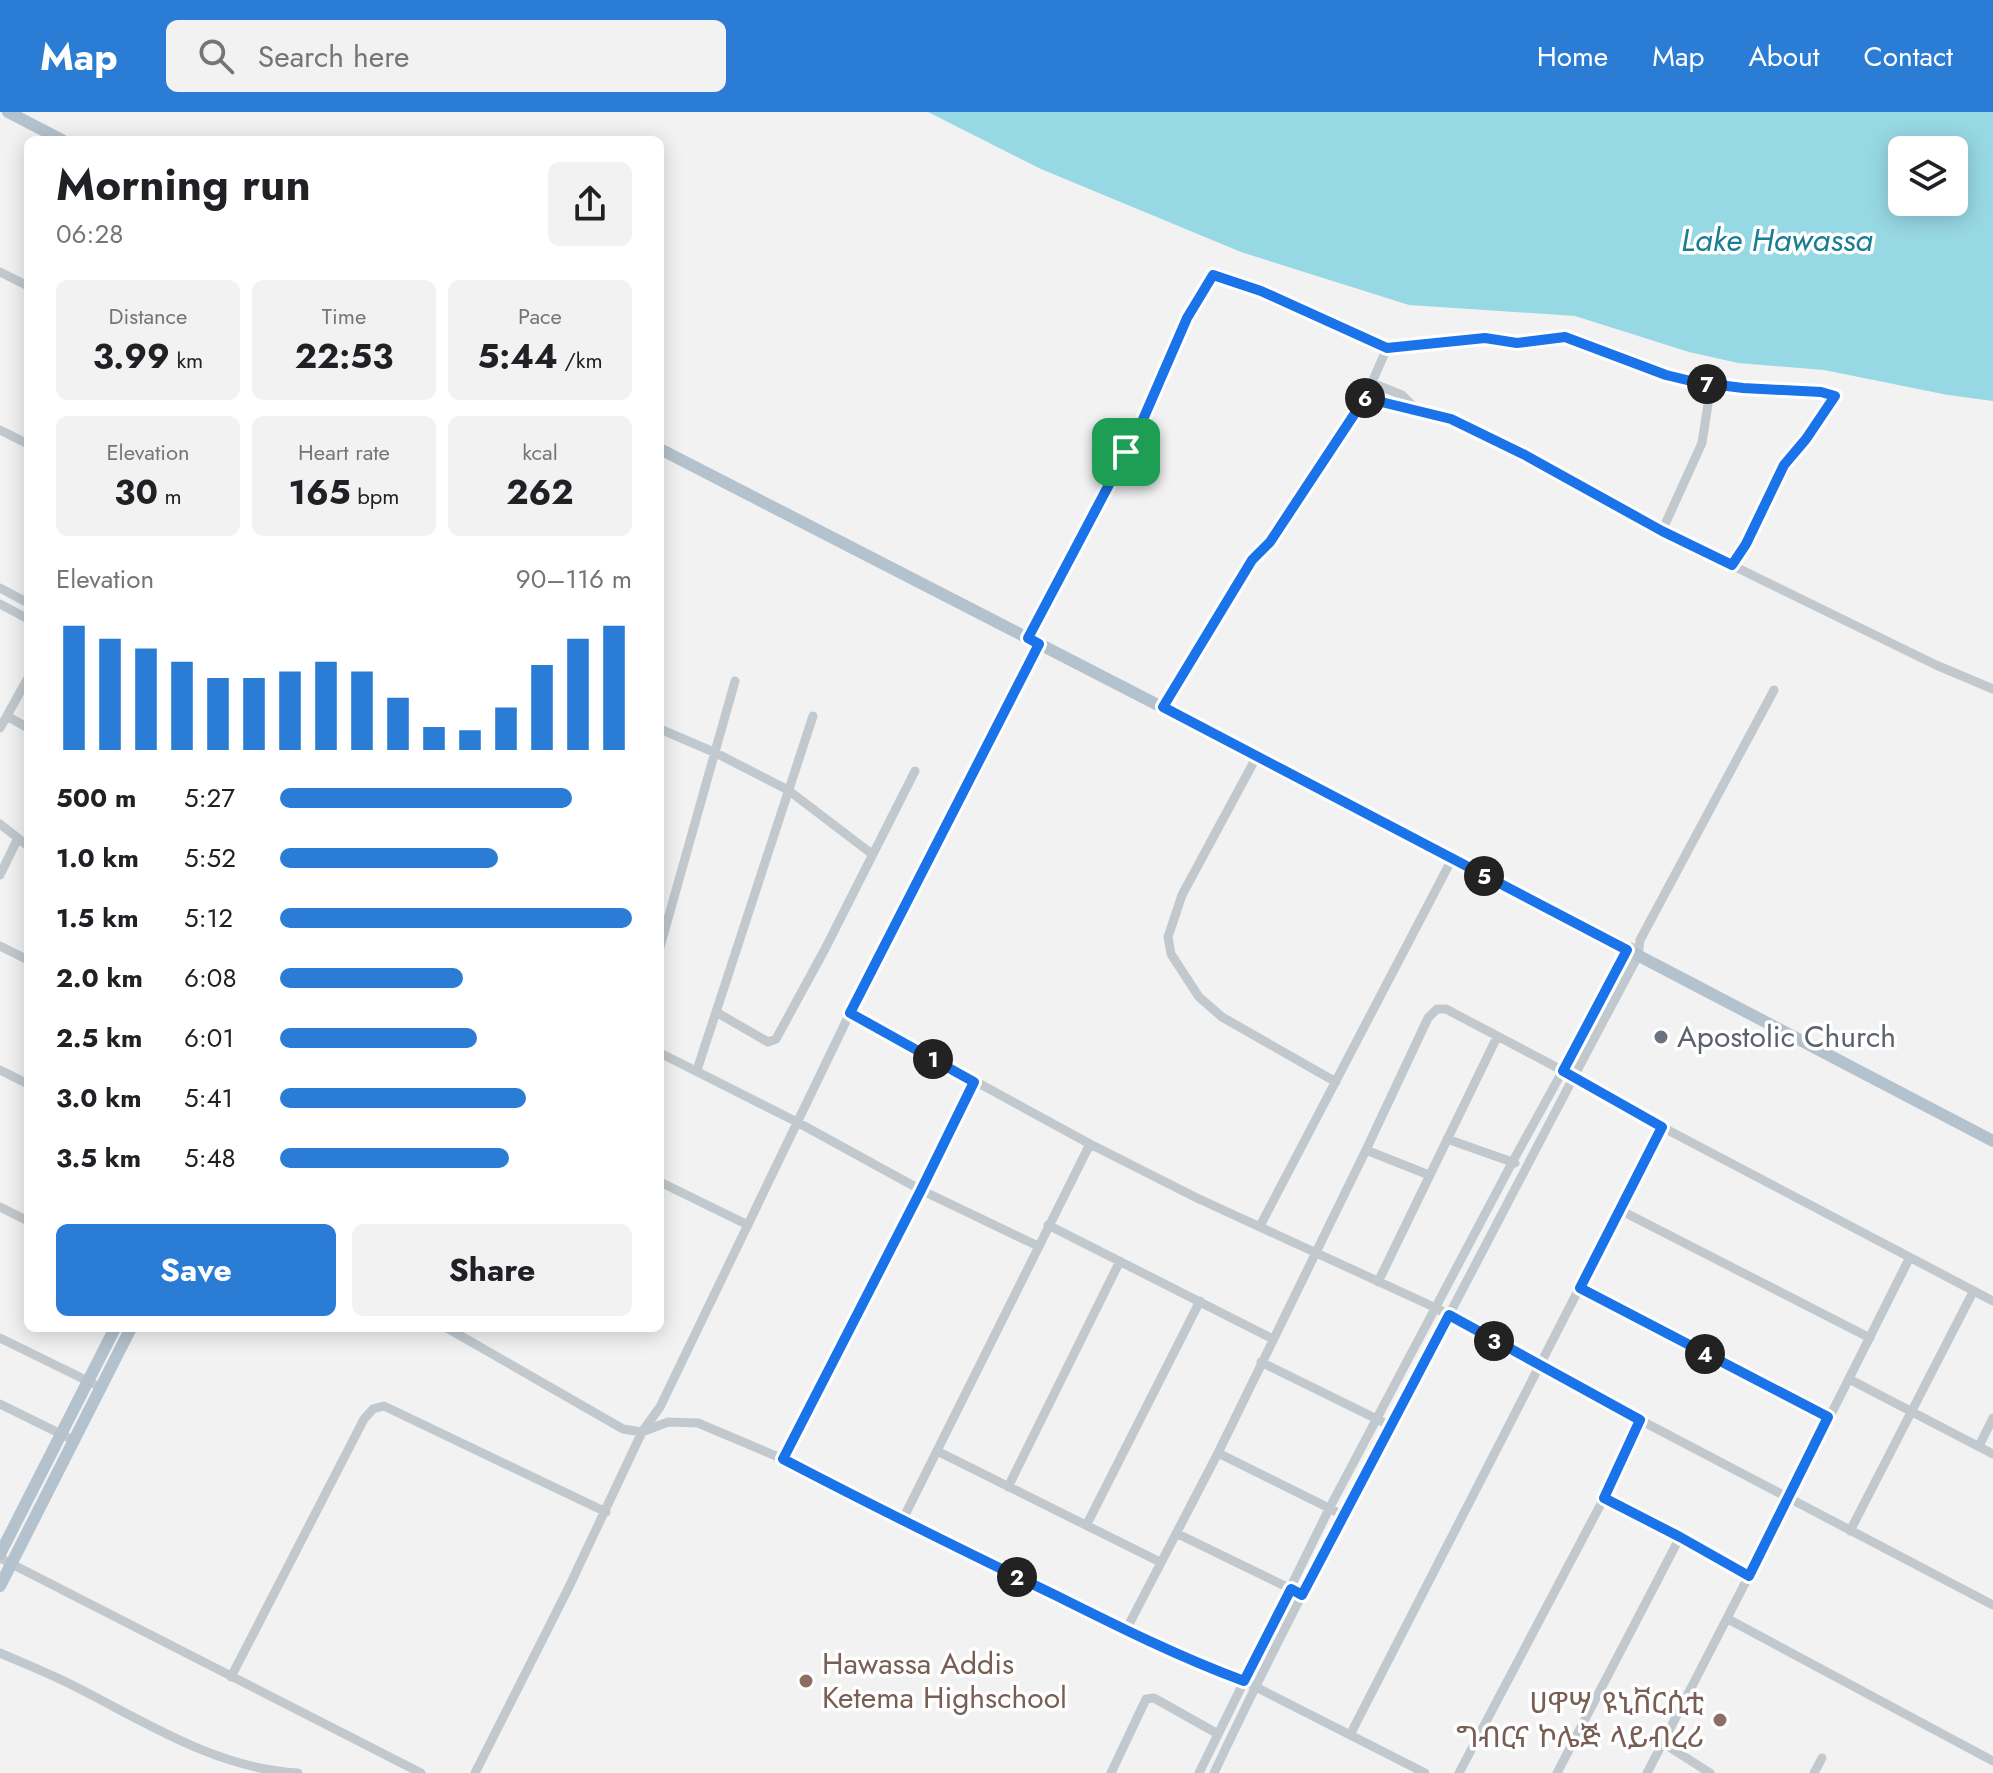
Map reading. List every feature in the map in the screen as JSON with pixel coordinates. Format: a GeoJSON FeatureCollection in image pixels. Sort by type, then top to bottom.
{"type":"FeatureCollection","features":[{"type":"Feature","properties":{"kind":"main road"},"geometry":{"type":"LineString","coordinates":[[8,112],[54,136]]}},
{"type":"Feature","properties":{"kind":"main road"},"geometry":{"type":"LineString","coordinates":[[664,451],[1163,707],[1993,1141]]}},
{"type":"Feature","properties":{"kind":"main road"},"geometry":{"type":"LineString","coordinates":[[0,1586],[4,1559],[61,1434],[113,1332]]}},
{"type":"Feature","properties":{"kind":"main road"},"geometry":{"type":"LineString","coordinates":[[4,1559],[66,1459],[129,1332]]}},
{"type":"Feature","properties":{"kind":"street"},"geometry":{"type":"LineString","coordinates":[[0,272],[24,284]]}},
{"type":"Feature","properties":{"kind":"street"},"geometry":{"type":"LineString","coordinates":[[475,1773],[606,1512],[642,1432],[660,1407],[850,1013],[1141,424],[1187,318],[1213,275],[1261,291],[1387,348],[1485,338],[1517,343],[1565,337],[1666,375],[1711,385],[1821,392],[1835,396],[1784,465],[1746,544],[1732,565]]}},
{"type":"Feature","properties":{"kind":"street"},"geometry":{"type":"LineString","coordinates":[[1163,707],[1252,560],[1270,542],[1365,398],[1387,348]]}},
{"type":"Feature","properties":{"kind":"street"},"geometry":{"type":"LineString","coordinates":[[1372,383],[1402,395],[1416,409]]}},
{"type":"Feature","properties":{"kind":"street"},"geometry":{"type":"LineString","coordinates":[[1662,531],[1702,443],[1711,385]]}},
{"type":"Feature","properties":{"kind":"street"},"geometry":{"type":"LineString","coordinates":[[1365,398],[1451,419],[1662,531],[1936,665],[1993,689]]}},
{"type":"Feature","properties":{"kind":"street"},"geometry":{"type":"LineString","coordinates":[[0,430],[24,442]]}},
{"type":"Feature","properties":{"kind":"street"},"geometry":{"type":"LineString","coordinates":[[0,588],[24,598]]}},
{"type":"Feature","properties":{"kind":"street"},"geometry":{"type":"LineString","coordinates":[[17,613],[24,603]]}},
{"type":"Feature","properties":{"kind":"street"},"geometry":{"type":"LineString","coordinates":[[0,604],[24,617]]}},
{"type":"Feature","properties":{"kind":"street"},"geometry":{"type":"LineString","coordinates":[[664,933],[735,681]]}},
{"type":"Feature","properties":{"kind":"street"},"geometry":{"type":"LineString","coordinates":[[0,728],[24,685]]}},
{"type":"Feature","properties":{"kind":"street"},"geometry":{"type":"LineString","coordinates":[[1199,1773],[1330,1507],[1513,1161],[1640,940],[1774,690]]}},
{"type":"Feature","properties":{"kind":"street"},"geometry":{"type":"LineString","coordinates":[[7,716],[24,726]]}},
{"type":"Feature","properties":{"kind":"street"},"geometry":{"type":"LineString","coordinates":[[697,1070],[813,716]]}},
{"type":"Feature","properties":{"kind":"street"},"geometry":{"type":"LineString","coordinates":[[664,731],[788,790],[872,854]]}},
{"type":"Feature","properties":{"kind":"street"},"geometry":{"type":"LineString","coordinates":[[1257,756],[1182,895],[1168,937],[1171,954],[1199,997],[1222,1017],[1336,1082]]}},
{"type":"Feature","properties":{"kind":"street"},"geometry":{"type":"LineString","coordinates":[[716,1012],[768,1042],[776,1039],[915,771]]}},
{"type":"Feature","properties":{"kind":"street"},"geometry":{"type":"LineString","coordinates":[[0,824],[24,844]]}},
{"type":"Feature","properties":{"kind":"street"},"geometry":{"type":"LineString","coordinates":[[0,875],[17,840]]}},
{"type":"Feature","properties":{"kind":"street"},"geometry":{"type":"LineString","coordinates":[[1260,1226],[1452,859]]}},
{"type":"Feature","properties":{"kind":"street"},"geometry":{"type":"LineString","coordinates":[[0,946],[24,958]]}},
{"type":"Feature","properties":{"kind":"street"},"geometry":{"type":"LineString","coordinates":[[1214,1773],[1389,1425],[1573,1076],[1632,953]]}},
{"type":"Feature","properties":{"kind":"street"},"geometry":{"type":"LineString","coordinates":[[1126,1630],[1218,1453],[1432,1012],[1446,1009],[1909,1259],[1993,1301]]}},
{"type":"Feature","properties":{"kind":"street"},"geometry":{"type":"LineString","coordinates":[[850,1013],[1090,1144],[1436,1308],[1539,1367],[1993,1605]]}},
{"type":"Feature","properties":{"kind":"street"},"geometry":{"type":"LineString","coordinates":[[1378,1282],[1497,1037]]}},
{"type":"Feature","properties":{"kind":"street"},"geometry":{"type":"LineString","coordinates":[[664,1055],[797,1122],[921,1190],[1038,1246]]}},
{"type":"Feature","properties":{"kind":"street"},"geometry":{"type":"LineString","coordinates":[[0,1070],[24,1082]]}},
{"type":"Feature","properties":{"kind":"street"},"geometry":{"type":"LineString","coordinates":[[783,1459],[974,1082]]}},
{"type":"Feature","properties":{"kind":"street"},"geometry":{"type":"LineString","coordinates":[[1350,1735],[1662,1127]]}},
{"type":"Feature","properties":{"kind":"street"},"geometry":{"type":"LineString","coordinates":[[1447,1139],[1524,1167]]}},
{"type":"Feature","properties":{"kind":"street"},"geometry":{"type":"LineString","coordinates":[[902,1521],[1090,1144]]}},
{"type":"Feature","properties":{"kind":"street"},"geometry":{"type":"LineString","coordinates":[[1366,1150],[1429,1175]]}},
{"type":"Feature","properties":{"kind":"street"},"geometry":{"type":"LineString","coordinates":[[664,1184],[748,1225]]}},
{"type":"Feature","properties":{"kind":"street"},"geometry":{"type":"LineString","coordinates":[[0,1207],[24,1219]]}},
{"type":"Feature","properties":{"kind":"street"},"geometry":{"type":"LineString","coordinates":[[1620,1210],[1870,1338]]}},
{"type":"Feature","properties":{"kind":"street"},"geometry":{"type":"LineString","coordinates":[[1048,1225],[1273,1339]]}},
{"type":"Feature","properties":{"kind":"street"},"geometry":{"type":"LineString","coordinates":[[1647,1773],[1790,1499],[1909,1259]]}},
{"type":"Feature","properties":{"kind":"street"},"geometry":{"type":"LineString","coordinates":[[1008,1487],[1120,1261]]}},
{"type":"Feature","properties":{"kind":"street"},"geometry":{"type":"LineString","coordinates":[[1580,1288],[1828,1417]]}},
{"type":"Feature","properties":{"kind":"street"},"geometry":{"type":"LineString","coordinates":[[1850,1531],[1973,1292]]}},
{"type":"Feature","properties":{"kind":"street"},"geometry":{"type":"LineString","coordinates":[[1087,1524],[1200,1301]]}},
{"type":"Feature","properties":{"kind":"street"},"geometry":{"type":"LineString","coordinates":[[454,1332],[623,1429],[642,1432],[668,1422],[698,1423],[783,1459],[902,1521],[1202,1666],[1244,1681],[1425,1773]]}},
{"type":"Feature","properties":{"kind":"street"},"geometry":{"type":"LineString","coordinates":[[0,1338],[101,1388]]}},
{"type":"Feature","properties":{"kind":"street"},"geometry":{"type":"LineString","coordinates":[[1261,1362],[1389,1425]]}},
{"type":"Feature","properties":{"kind":"street"},"geometry":{"type":"LineString","coordinates":[[1849,1379],[1993,1454]]}},
{"type":"Feature","properties":{"kind":"street"},"geometry":{"type":"LineString","coordinates":[[0,1404],[75,1441]]}},
{"type":"Feature","properties":{"kind":"street"},"geometry":{"type":"LineString","coordinates":[[231,1677],[357,1432],[373,1409],[384,1406],[606,1512]]}},
{"type":"Feature","properties":{"kind":"street"},"geometry":{"type":"LineString","coordinates":[[1979,1446],[1993,1418]]}},
{"type":"Feature","properties":{"kind":"street"},"geometry":{"type":"LineString","coordinates":[[1459,1773],[1604,1498],[1640,1420]]}},
{"type":"Feature","properties":{"kind":"street"},"geometry":{"type":"LineString","coordinates":[[53,1451],[66,1459]]}},
{"type":"Feature","properties":{"kind":"street"},"geometry":{"type":"LineString","coordinates":[[937,1451],[1160,1562]]}},
{"type":"Feature","properties":{"kind":"street"},"geometry":{"type":"LineString","coordinates":[[1218,1453],[1343,1515]]}},
{"type":"Feature","properties":{"kind":"street"},"geometry":{"type":"LineString","coordinates":[[1604,1498],[1749,1576]]}},
{"type":"Feature","properties":{"kind":"street"},"geometry":{"type":"LineString","coordinates":[[1176,1533],[1302,1595]]}},
{"type":"Feature","properties":{"kind":"street"},"geometry":{"type":"LineString","coordinates":[[1557,1773],[1680,1537]]}},
{"type":"Feature","properties":{"kind":"street"},"geometry":{"type":"LineString","coordinates":[[4,1559],[421,1773]]}},
{"type":"Feature","properties":{"kind":"street"},"geometry":{"type":"LineString","coordinates":[[1728,1619],[1993,1761]]}},
{"type":"Feature","properties":{"kind":"street"},"geometry":{"type":"LineString","coordinates":[[0,1653],[194,1745],[245,1765],[274,1772],[298,1773]]}},
{"type":"Feature","properties":{"kind":"street"},"geometry":{"type":"LineString","coordinates":[[1111,1773],[1146,1699],[1154,1698],[1218,1734]]}},
{"type":"Feature","properties":{"kind":"street"},"geometry":{"type":"LineString","coordinates":[[1663,1743],[1710,1773]]}},
{"type":"Feature","properties":{"kind":"street"},"geometry":{"type":"LineString","coordinates":[[1814,1773],[1822,1758]]}},
{"type":"Feature","properties":{"kind":"water","name":"Lake Hawassa"},"geometry":{"type":"Polygon","coordinates":[[[928,112],[1993,112],[1993,401],[1824,370],[1738,363],[1689,352],[1575,316],[1409,305],[1241,252],[1041,169],[928,112]]]}},
{"type":"Feature","properties":{"kind":"place","name":"Apostolic Church"},"geometry":{"type":"Point","coordinates":[1661,1037]}},
{"type":"Feature","properties":{"kind":"place","name":"Hawassa Addis Ketema Highschool"},"geometry":{"type":"Point","coordinates":[806,1681]}},
{"type":"Feature","properties":{"kind":"place","name":"ሀዋሣ ዩኒቨርሲቲ ግብርና ኮሌጅ ላይብረሪ"},"geometry":{"type":"Point","coordinates":[1720,1720]}},
{"type":"Feature","properties":{"kind":"route"},"geometry":{"type":"LineString","coordinates":[[1213,275],[1261,291],[1387,348],[1433,346],[1485,338],[1527,343],[1565,337],[1666,375],[1695,382],[1821,392],[1835,396],[1784,465],[1746,544],[1732,565],[1451,419],[1365,398],[1270,542],[1252,560],[1163,707],[1627,950],[1563,1071],[1662,1127],[1580,1288],[1828,1417],[1790,1499],[1749,1576],[1604,1498],[1640,1420],[1449,1315],[1302,1595],[1291,1589],[1244,1681],[1202,1666],[1126,1630],[783,1459],[974,1082],[850,1013],[1039,644],[1028,638],[1126,452],[1155,395],[1187,318],[1213,275]]}}]}
